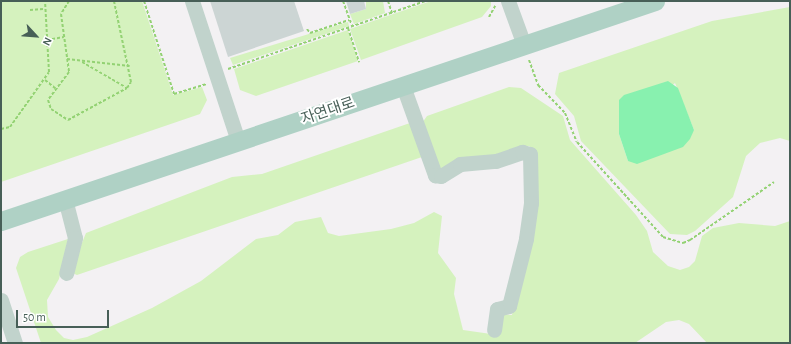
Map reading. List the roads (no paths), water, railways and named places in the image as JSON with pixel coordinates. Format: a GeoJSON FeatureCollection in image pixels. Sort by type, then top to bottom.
{"type":"FeatureCollection","features":[{"type":"Feature","properties":{"kind":"main road","name":"자연대로"},"geometry":{"type":"LineString","coordinates":[[1,221],[655,1]]}},
{"type":"Feature","properties":{"kind":"street"},"geometry":{"type":"LineString","coordinates":[[192,1],[238,141]]}},
{"type":"Feature","properties":{"kind":"street"},"geometry":{"type":"LineString","coordinates":[[508,1],[524,45]]}},
{"type":"Feature","properties":{"kind":"street"},"geometry":{"type":"LineString","coordinates":[[403,86],[435,175],[441,176],[460,164],[496,161],[522,152],[530,154],[531,203],[526,239],[509,306],[497,309],[494,330]]}},
{"type":"Feature","properties":{"kind":"street"},"geometry":{"type":"LineString","coordinates":[[65,199],[75,238],[66,272]]}},
{"type":"Feature","properties":{"kind":"street"},"geometry":{"type":"LineString","coordinates":[[2,308],[15,343]]}}]}
